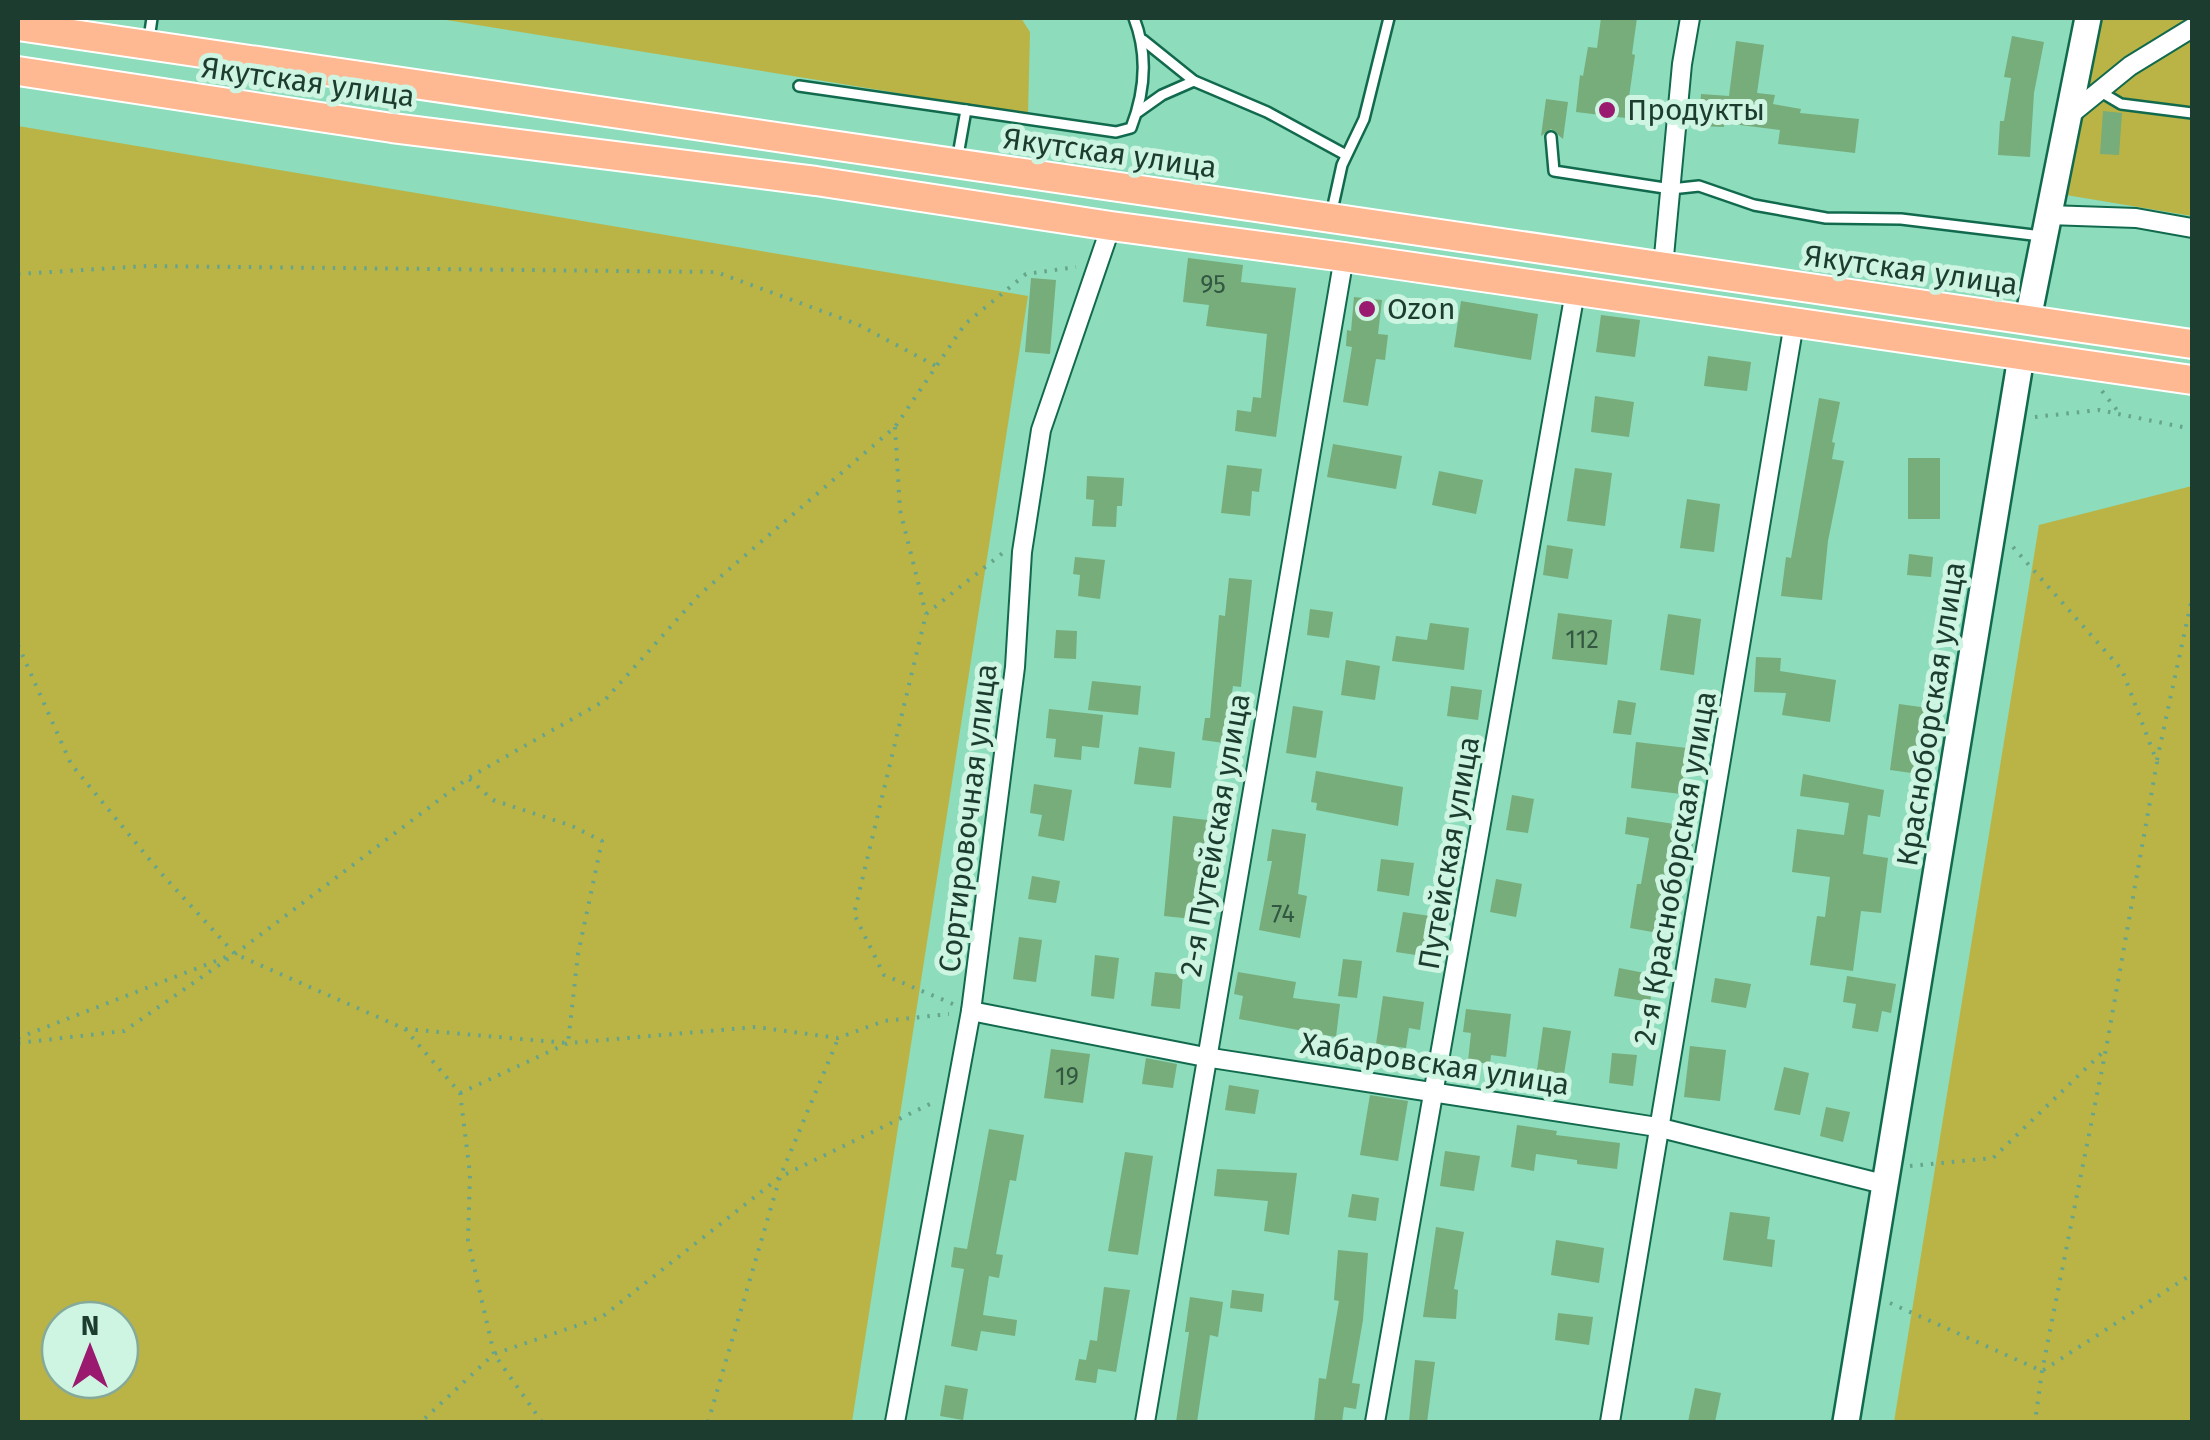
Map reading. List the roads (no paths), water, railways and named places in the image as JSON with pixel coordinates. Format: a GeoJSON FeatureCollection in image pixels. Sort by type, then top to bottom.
{"type":"FeatureCollection","features":[{"type":"Feature","properties":{"kind":"main road","name":"Якутская улица"},"geometry":{"type":"LineString","coordinates":[[18,26],[2192,344]]}},
{"type":"Feature","properties":{"kind":"main road","name":"Якутская улица"},"geometry":{"type":"LineString","coordinates":[[18,71],[392,128],[816,181],[1107,237],[1344,257],[2192,380]]}},
{"type":"Feature","properties":{"kind":"main road","name":"Красноборская улица"},"geometry":{"type":"LineString","coordinates":[[2021,357],[2028,320]]}},
{"type":"Feature","properties":{"kind":"street"},"geometry":{"type":"LineString","coordinates":[[1664,266],[1682,64],[1690,18]]}},
{"type":"Feature","properties":{"kind":"street","name":"Красноборская улица"},"geometry":{"type":"LineString","coordinates":[[2028,320],[2088,18]]}},
{"type":"Feature","properties":{"kind":"street"},"geometry":{"type":"LineString","coordinates":[[2071,114],[2130,66],[2192,28]]}},
{"type":"Feature","properties":{"kind":"street"},"geometry":{"type":"LineString","coordinates":[[2046,226],[2136,218],[2192,228]]}},
{"type":"Feature","properties":{"kind":"street","name":"Сортировочная улица"},"geometry":{"type":"LineString","coordinates":[[894,1422],[971,1012],[1015,667],[1022,552],[1041,430],[1107,237]]}},
{"type":"Feature","properties":{"kind":"street","name":"2-я Путейская улица"},"geometry":{"type":"LineString","coordinates":[[1144,1422],[1344,257]]}},
{"type":"Feature","properties":{"kind":"street","name":"Путейская улица"},"geometry":{"type":"LineString","coordinates":[[1375,1422],[1575,292]]}},
{"type":"Feature","properties":{"kind":"street","name":"2-я Красноборская улица"},"geometry":{"type":"LineString","coordinates":[[1610,1422],[1794,323]]}},
{"type":"Feature","properties":{"kind":"street","name":"Красноборская улица"},"geometry":{"type":"LineString","coordinates":[[1846,1422],[2021,357]]}},
{"type":"Feature","properties":{"kind":"street","name":"Хабаровская улица"},"geometry":{"type":"LineString","coordinates":[[971,1012],[1205,1057],[1657,1127],[1888,1176]]}},
{"type":"Feature","properties":{"kind":"lane"},"geometry":{"type":"LineString","coordinates":[[148,47],[152,18]]}},
{"type":"Feature","properties":{"kind":"lane"},"geometry":{"type":"LineString","coordinates":[[798,86],[1116,132],[1130,128],[1143,94],[1143,40],[1134,18]]}},
{"type":"Feature","properties":{"kind":"lane"},"geometry":{"type":"LineString","coordinates":[[1330,218],[1346,155],[1364,120],[1389,18]]}},
{"type":"Feature","properties":{"kind":"lane"},"geometry":{"type":"LineString","coordinates":[[1143,40],[1194,81],[1267,112],[1346,155]]}},
{"type":"Feature","properties":{"kind":"lane"},"geometry":{"type":"LineString","coordinates":[[1136,113],[1162,94],[1194,81]]}},
{"type":"Feature","properties":{"kind":"lane"},"geometry":{"type":"LineString","coordinates":[[2099,91],[2121,104],[2192,114]]}},
{"type":"Feature","properties":{"kind":"lane"},"geometry":{"type":"LineString","coordinates":[[957,164],[966,110]]}},
{"type":"Feature","properties":{"kind":"lane"},"geometry":{"type":"LineString","coordinates":[[1550,138],[1554,170],[1671,189],[1699,186],[1754,205],[1826,218],[2046,226]]}},
{"type":"Feature","properties":{"kind":"place","name":"Продукты"},"geometry":{"type":"Point","coordinates":[1607,110]}},
{"type":"Feature","properties":{"kind":"place","name":"Ozon"},"geometry":{"type":"Point","coordinates":[1367,309]}}]}
